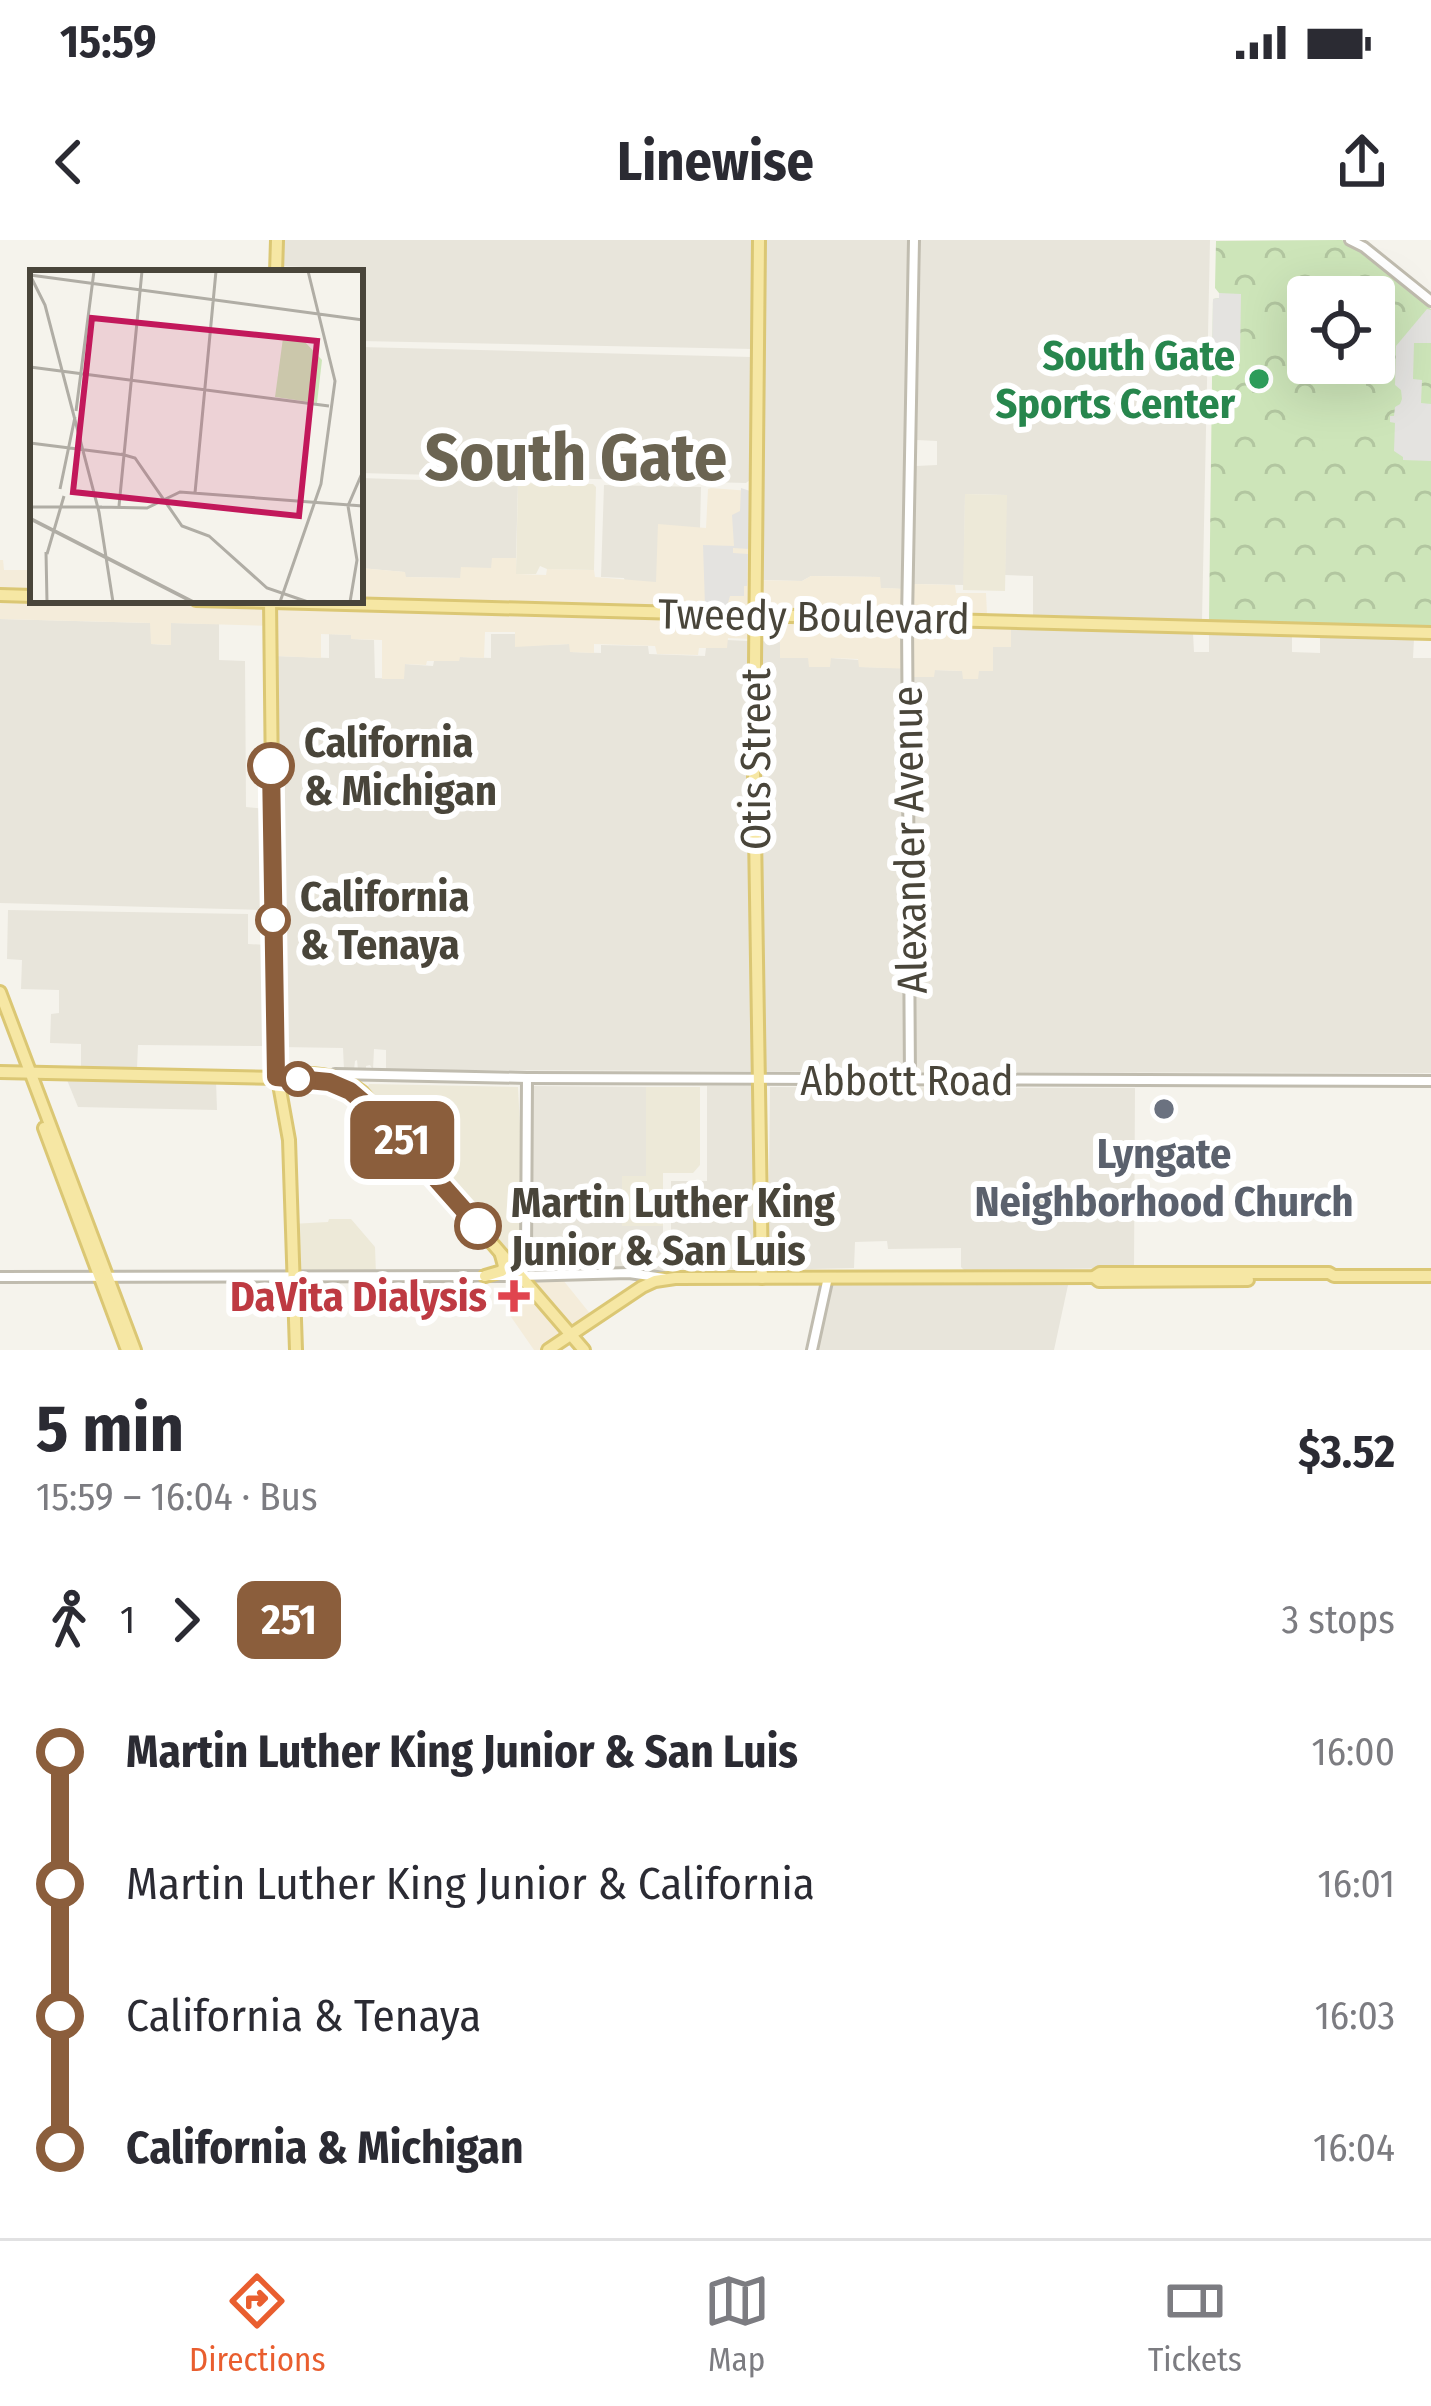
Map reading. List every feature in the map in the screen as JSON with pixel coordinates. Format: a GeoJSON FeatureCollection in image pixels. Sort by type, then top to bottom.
{"type":"FeatureCollection","features":[{"type":"Feature","properties":{"kind":"main road"},"geometry":{"type":"LineString","coordinates":[[276,270],[277,240]]}},
{"type":"Feature","properties":{"kind":"main road","name":"Otis Street"},"geometry":{"type":"LineString","coordinates":[[759,240],[754,770],[762,1278]]}},
{"type":"Feature","properties":{"kind":"main road"},"geometry":{"type":"LineString","coordinates":[[0,595],[30,596]]}},
{"type":"Feature","properties":{"kind":"main road"},"geometry":{"type":"LineString","coordinates":[[270,603],[276,1077],[289,1140],[296,1350]]}},
{"type":"Feature","properties":{"kind":"main road","name":"Tweedy Boulevard"},"geometry":{"type":"LineString","coordinates":[[339,603],[1431,632]]}},
{"type":"Feature","properties":{"kind":"main road"},"geometry":{"type":"LineString","coordinates":[[0,992],[83,1237],[104,1277],[131,1350]]}},
{"type":"Feature","properties":{"kind":"main road"},"geometry":{"type":"LineString","coordinates":[[0,1008],[99,1253],[104,1277]]}},
{"type":"Feature","properties":{"kind":"main road"},"geometry":{"type":"LineString","coordinates":[[0,1072],[276,1077],[345,1084],[384,1120],[584,1350]]}},
{"type":"Feature","properties":{"kind":"main road"},"geometry":{"type":"LineString","coordinates":[[276,1077],[329,1074],[362,1092],[384,1120]]}},
{"type":"Feature","properties":{"kind":"main road"},"geometry":{"type":"LineString","coordinates":[[362,1092],[365,1078]]}},
{"type":"Feature","properties":{"kind":"main road"},"geometry":{"type":"LineString","coordinates":[[72,1205],[85,1219]]}},
{"type":"Feature","properties":{"kind":"main road"},"geometry":{"type":"LineString","coordinates":[[83,1237],[99,1253]]}},
{"type":"Feature","properties":{"kind":"main road"},"geometry":{"type":"LineString","coordinates":[[503,1256],[517,1263],[526,1258]]}},
{"type":"Feature","properties":{"kind":"main road"},"geometry":{"type":"LineString","coordinates":[[485,1276],[503,1269],[503,1256]]}},
{"type":"Feature","properties":{"kind":"main road"},"geometry":{"type":"LineString","coordinates":[[548,1350],[634,1292],[668,1278],[1094,1276],[1099,1281],[1183,1281],[1431,1276]]}},
{"type":"Feature","properties":{"kind":"street","name":"Alexander Avenue"},"geometry":{"type":"LineString","coordinates":[[910,1080],[907,619],[914,240]]}},
{"type":"Feature","properties":{"kind":"street"},"geometry":{"type":"LineString","coordinates":[[1350,240],[1363,243],[1431,301]]}},
{"type":"Feature","properties":{"kind":"street","name":"Abbott Road"},"geometry":{"type":"LineString","coordinates":[[329,1074],[1431,1081]]}},
{"type":"Feature","properties":{"kind":"street","name":"Abbott Road"},"geometry":{"type":"LineString","coordinates":[[345,1084],[383,1076]]}},
{"type":"Feature","properties":{"kind":"street"},"geometry":{"type":"LineString","coordinates":[[520,1276],[526,1258],[527,1078]]}},
{"type":"Feature","properties":{"kind":"street"},"geometry":{"type":"LineString","coordinates":[[621,1274],[634,1292]]}},
{"type":"Feature","properties":{"kind":"street"},"geometry":{"type":"LineString","coordinates":[[0,1277],[648,1274],[668,1278]]}},
{"type":"Feature","properties":{"kind":"street"},"geometry":{"type":"LineString","coordinates":[[812,1350],[828,1277]]}},
{"type":"Feature","properties":{"kind":"shaded area"},"geometry":{"type":"Polygon","coordinates":[[[282,240],[755,240],[753,349],[363,341],[363,270],[282,266],[282,240]]]}},
{"type":"Feature","properties":{"kind":"shaded area"},"geometry":{"type":"Polygon","coordinates":[[[766,240],[908,240],[901,589],[880,588],[880,577],[759,580],[766,240]]]}},
{"type":"Feature","properties":{"kind":"shaded area"},"geometry":{"type":"Polygon","coordinates":[[[921,240],[1210,240],[1202,620],[1033,615],[1033,576],[1005,575],[1006,495],[965,494],[964,585],[914,584],[916,466],[937,465],[937,441],[917,440],[921,240]]]}},
{"type":"Feature","properties":{"kind":"shaded area"},"geometry":{"type":"Polygon","coordinates":[[[1219,293],[1241,294],[1240,357],[1212,356],[1213,299],[1219,293]]]}},
{"type":"Feature","properties":{"kind":"shaded area"},"geometry":{"type":"Polygon","coordinates":[[[1431,310],[1431,343],[1414,343],[1413,379],[1422,380],[1421,403],[1431,404],[1431,461],[1403,460],[1394,451],[1395,423],[1390,422],[1402,399],[1395,385],[1396,346],[1431,310]]]}},
{"type":"Feature","properties":{"kind":"shaded area"},"geometry":{"type":"Polygon","coordinates":[[[363,347],[751,357],[750,480],[363,473],[363,347]]]}},
{"type":"Feature","properties":{"kind":"shaded area"},"geometry":{"type":"Polygon","coordinates":[[[363,478],[518,483],[516,558],[493,558],[492,569],[461,578],[405,577],[404,572],[363,568],[363,478]]]}},
{"type":"Feature","properties":{"kind":"shaded area"},"geometry":{"type":"Polygon","coordinates":[[[518,483],[596,487],[594,570],[540,566],[536,574],[516,574],[518,483]]]}},
{"type":"Feature","properties":{"kind":"shaded area"},"geometry":{"type":"Polygon","coordinates":[[[604,485],[701,487],[700,528],[678,528],[657,582],[601,577],[604,485]]]}},
{"type":"Feature","properties":{"kind":"shaded area"},"geometry":{"type":"Polygon","coordinates":[[[741,488],[750,491],[750,549],[733,548],[733,553],[748,554],[744,596],[730,596],[727,606],[705,606],[703,545],[734,546],[732,515],[740,511],[741,488]]]}},
{"type":"Feature","properties":{"kind":"shaded area"},"geometry":{"type":"Polygon","coordinates":[[[708,489],[750,491],[750,580],[880,577],[881,588],[955,585],[956,593],[986,593],[987,614],[1011,615],[1011,647],[993,647],[993,671],[979,671],[978,679],[963,679],[962,671],[935,670],[934,677],[913,677],[913,669],[859,667],[858,659],[831,658],[830,667],[809,667],[808,658],[780,658],[780,640],[728,638],[727,648],[699,648],[698,655],[657,654],[655,646],[594,644],[594,653],[570,652],[569,644],[515,647],[515,632],[485,632],[484,658],[405,664],[404,679],[382,679],[382,640],[351,639],[351,635],[321,634],[321,658],[276,656],[275,626],[171,623],[171,645],[151,644],[150,623],[0,619],[0,560],[4,570],[30,570],[30,603],[363,603],[363,568],[405,572],[406,577],[460,578],[461,567],[491,568],[492,558],[516,558],[517,574],[594,570],[595,577],[656,582],[658,524],[706,528],[708,489]]]}},
{"type":"Feature","properties":{"kind":"shaded area"},"geometry":{"type":"Polygon","coordinates":[[[965,494],[1007,495],[1005,591],[963,590],[965,494]]]}},
{"type":"Feature","properties":{"kind":"shaded area"},"geometry":{"type":"Polygon","coordinates":[[[0,619],[151,623],[151,644],[170,645],[171,623],[219,624],[219,660],[245,661],[246,807],[266,809],[268,910],[0,903],[0,619]]]}},
{"type":"Feature","properties":{"kind":"shaded area"},"geometry":{"type":"Polygon","coordinates":[[[1011,628],[1193,633],[1194,652],[1209,652],[1209,633],[1292,636],[1292,652],[1320,653],[1320,636],[1414,639],[1413,658],[1431,658],[1431,1073],[916,1072],[913,677],[934,677],[934,670],[963,671],[978,678],[993,646],[1011,647],[1011,628]]]}},
{"type":"Feature","properties":{"kind":"shaded area"},"geometry":{"type":"Polygon","coordinates":[[[329,634],[374,640],[375,678],[403,679],[404,664],[433,666],[434,661],[458,661],[459,657],[491,658],[491,634],[515,634],[515,646],[570,644],[571,652],[601,653],[601,645],[648,646],[649,654],[705,656],[706,648],[727,648],[727,640],[748,641],[752,1071],[386,1070],[386,1050],[374,1049],[373,1070],[370,1065],[358,1070],[357,1060],[354,1070],[344,1070],[343,1048],[281,1047],[276,656],[329,658],[329,634]]]}},
{"type":"Feature","properties":{"kind":"shaded area"},"geometry":{"type":"Polygon","coordinates":[[[760,641],[780,642],[781,658],[809,658],[809,666],[830,658],[859,660],[860,667],[901,668],[906,1072],[764,1071],[760,641]]]}},
{"type":"Feature","properties":{"kind":"shaded area"},"geometry":{"type":"Polygon","coordinates":[[[8,910],[248,914],[248,944],[269,945],[270,1046],[138,1045],[137,1068],[81,1068],[81,1044],[50,1043],[51,1014],[59,1013],[59,990],[21,989],[22,960],[7,959],[8,910]]]}},
{"type":"Feature","properties":{"kind":"shaded area"},"geometry":{"type":"Polygon","coordinates":[[[67,1080],[216,1081],[217,1110],[78,1107],[67,1080]]]}},
{"type":"Feature","properties":{"kind":"shaded area"},"geometry":{"type":"Polygon","coordinates":[[[369,1084],[518,1087],[520,1255],[513,1257],[367,1089],[369,1084]]]}},
{"type":"Feature","properties":{"kind":"shaded area"},"geometry":{"type":"Polygon","coordinates":[[[533,1086],[646,1087],[646,1177],[623,1226],[663,1226],[663,1270],[532,1269],[533,1086]]]}},
{"type":"Feature","properties":{"kind":"shaded area"},"geometry":{"type":"Polygon","coordinates":[[[707,1086],[756,1089],[756,1269],[671,1269],[671,1181],[707,1181],[707,1086]]]}},
{"type":"Feature","properties":{"kind":"shaded area"},"geometry":{"type":"Polygon","coordinates":[[[646,1087],[700,1087],[700,1165],[693,1173],[663,1173],[663,1226],[622,1226],[622,1176],[646,1176],[646,1087]]]}},
{"type":"Feature","properties":{"kind":"shaded area"},"geometry":{"type":"Polygon","coordinates":[[[770,1087],[1135,1088],[1134,1268],[964,1270],[961,1248],[888,1249],[887,1241],[855,1242],[854,1268],[768,1270],[770,1087]]]}},
{"type":"Feature","properties":{"kind":"shaded area"},"geometry":{"type":"Polygon","coordinates":[[[351,1219],[375,1247],[376,1274],[295,1275],[291,1224],[351,1219]]]}},
{"type":"Feature","properties":{"kind":"shaded area"},"geometry":{"type":"Polygon","coordinates":[[[527,1279],[563,1280],[592,1316],[542,1350],[534,1350],[507,1311],[534,1288],[527,1279]]]}},
{"type":"Feature","properties":{"kind":"shaded area"},"geometry":{"type":"Polygon","coordinates":[[[832,1284],[1068,1285],[1054,1350],[816,1350],[832,1284]]]}},
{"type":"Feature","properties":{"kind":"green space"},"geometry":{"type":"Polygon","coordinates":[[[1342,240],[1391,276],[1287,276],[1287,384],[1395,384],[1395,279],[1431,309],[1431,627],[1209,621],[1213,299],[1219,298],[1216,241],[1342,240]]]}},
{"type":"Feature","properties":{"kind":"green space"},"geometry":{"type":"Polygon","coordinates":[[[1322,384],[1366,384],[1366,399],[1322,399],[1322,384]]]}},
{"type":"Feature","properties":{"kind":"green space"},"geometry":{"type":"Polygon","coordinates":[[[1323,404],[1370,405],[1355,437],[1322,451],[1323,404]]]}},
{"type":"Feature","properties":{"kind":"bus line","name":"251"},"geometry":{"type":"LineString","coordinates":[[271,766],[276,1077],[329,1082],[350,1091],[384,1120],[478,1226]]}},
{"type":"Feature","properties":{"kind":"place","name":"South Gate Sports Center"},"geometry":{"type":"Point","coordinates":[1259,379]}},
{"type":"Feature","properties":{"kind":"place","name":"California & Michigan"},"geometry":{"type":"Point","coordinates":[271,766]}},
{"type":"Feature","properties":{"kind":"place","name":"California & Tenaya"},"geometry":{"type":"Point","coordinates":[273,920]}},
{"type":"Feature","properties":{"kind":"place","name":"Lyngate Neighborhood Church"},"geometry":{"type":"Point","coordinates":[1164,1109]}},
{"type":"Feature","properties":{"kind":"place","name":"Martin Luther King Junior & San Luis"},"geometry":{"type":"Point","coordinates":[478,1226]}},
{"type":"Feature","properties":{"kind":"place","name":"DaVita Dialysis"},"geometry":{"type":"Point","coordinates":[514,1296]}},
{"type":"Feature","properties":{"kind":"district","name":"South Gate"},"geometry":{"type":"Point","coordinates":[576,457]}}]}
